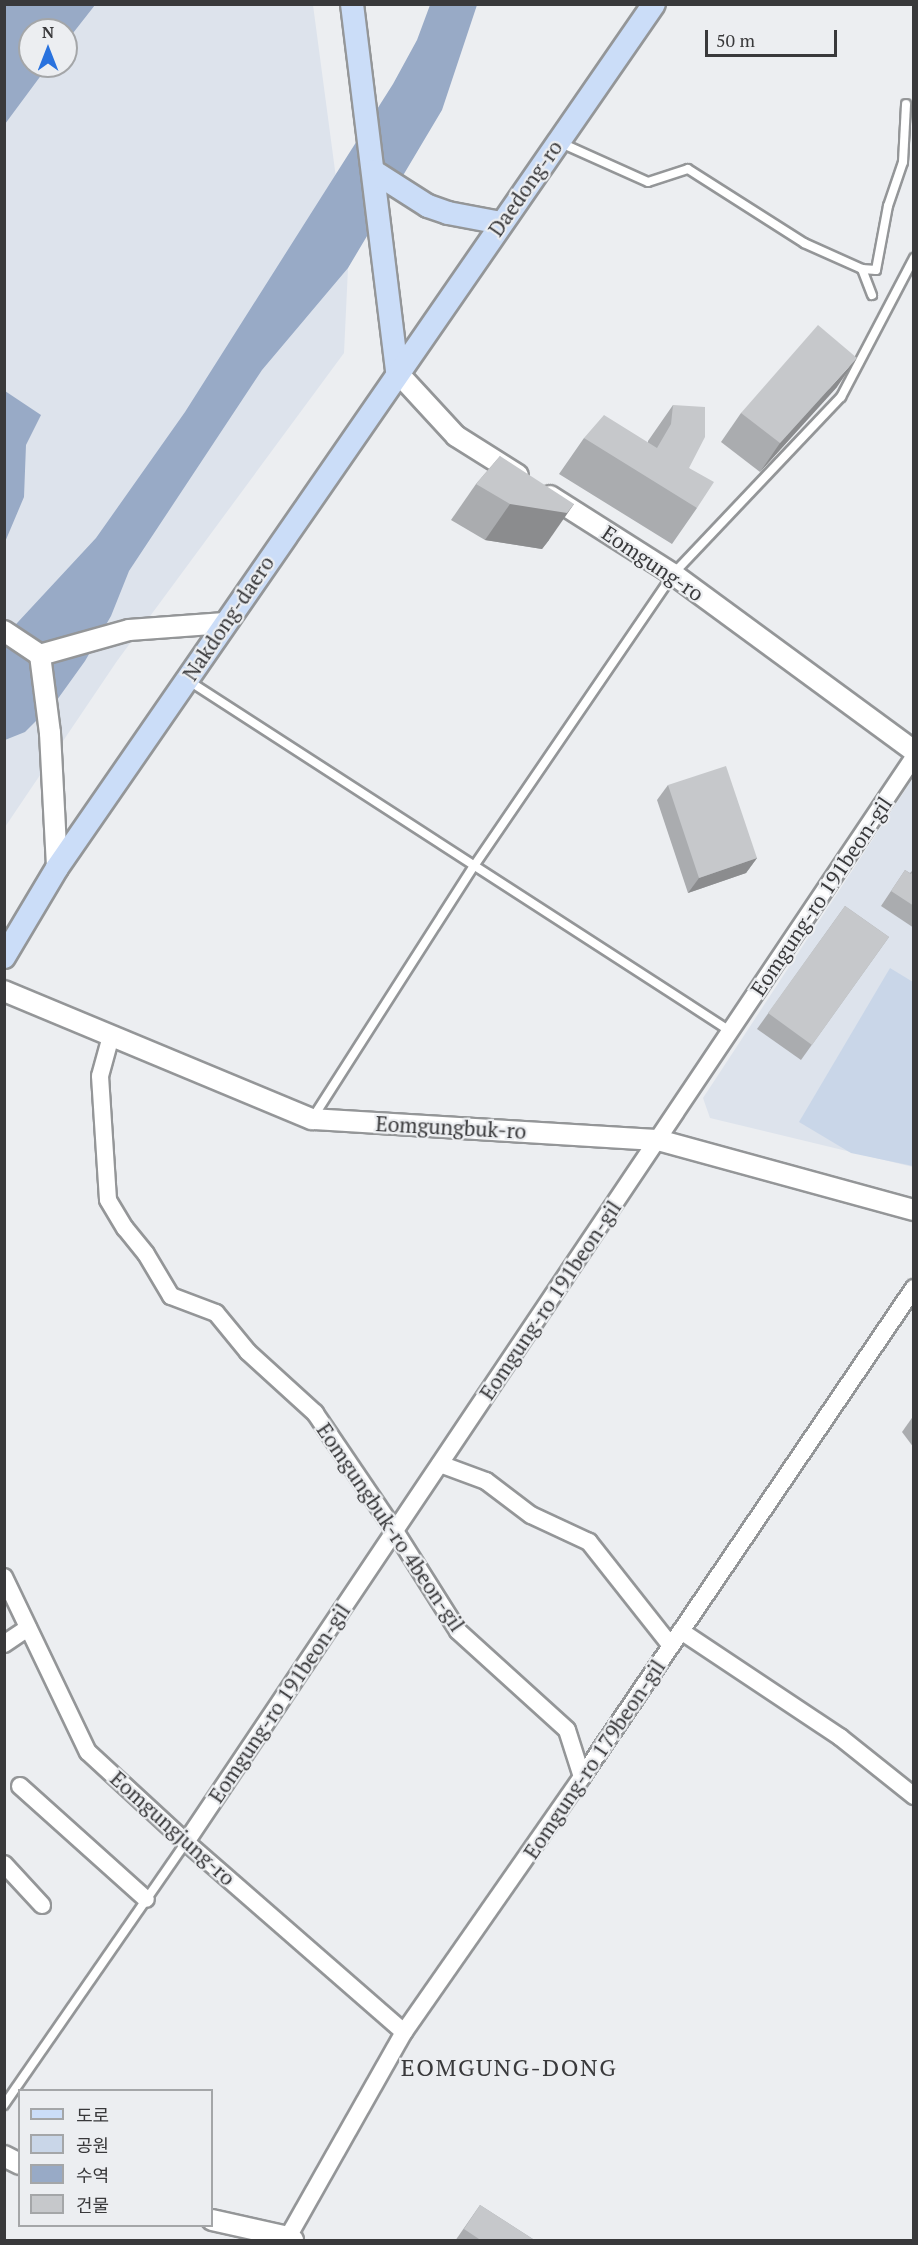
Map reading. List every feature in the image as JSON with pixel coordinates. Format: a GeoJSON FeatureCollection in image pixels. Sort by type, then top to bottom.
{"type":"FeatureCollection","features":[{"type":"Feature","properties":{"kind":"main road"},"geometry":{"type":"LineString","coordinates":[[352,4],[397,372]]}},
{"type":"Feature","properties":{"kind":"main road","name":"Daedong-ro"},"geometry":{"type":"LineString","coordinates":[[397,372],[654,4]]}},
{"type":"Feature","properties":{"kind":"main road"},"geometry":{"type":"LineString","coordinates":[[373,171],[428,206],[448,213],[501,224]]}},
{"type":"Feature","properties":{"kind":"main road","name":"Nakdong-daero"},"geometry":{"type":"LineString","coordinates":[[4,957],[57,868],[397,372]]}},
{"type":"Feature","properties":{"kind":"street","name":"Eomgung-ro"},"geometry":{"type":"LineString","coordinates":[[397,372],[456,436],[673,574],[914,751]]}},
{"type":"Feature","properties":{"kind":"street"},"geometry":{"type":"LineString","coordinates":[[40,655],[129,630],[225,623]]}},
{"type":"Feature","properties":{"kind":"street"},"geometry":{"type":"LineString","coordinates":[[4,631],[40,655],[50,733],[57,868]]}},
{"type":"Feature","properties":{"kind":"street","name":"Eomgung-ro 191beon-gil"},"geometry":{"type":"LineString","coordinates":[[186,1842],[914,757]]}},
{"type":"Feature","properties":{"kind":"street","name":"Eomgungbuk-ro"},"geometry":{"type":"LineString","coordinates":[[4,991],[312,1119],[658,1140],[914,1209]]}},
{"type":"Feature","properties":{"kind":"street","name":"Eomgungbuk-ro 4beon-gil"},"geometry":{"type":"LineString","coordinates":[[111,1036],[100,1076],[108,1200],[125,1228],[146,1254],[171,1296],[216,1313],[248,1352],[315,1413],[395,1531],[458,1631],[567,1730],[582,1777]]}},
{"type":"Feature","properties":{"kind":"street","name":"Eomgung-ro 179beon-gil"},"geometry":{"type":"LineString","coordinates":[[290,2239],[404,2032],[582,1777],[914,1288]]}},
{"type":"Feature","properties":{"kind":"street"},"geometry":{"type":"LineString","coordinates":[[440,1464],[486,1481],[531,1515],[589,1542],[671,1646]]}},
{"type":"Feature","properties":{"kind":"street","name":"Eomgungjung-ro"},"geometry":{"type":"LineString","coordinates":[[4,1577],[88,1752],[186,1842],[404,2032]]}},
{"type":"Feature","properties":{"kind":"street"},"geometry":{"type":"LineString","coordinates":[[4,1644],[28,1628]]}},
{"type":"Feature","properties":{"kind":"street"},"geometry":{"type":"LineString","coordinates":[[681,1631],[840,1737],[914,1796]]}},
{"type":"Feature","properties":{"kind":"street"},"geometry":{"type":"LineString","coordinates":[[20,1786],[146,1899]]}},
{"type":"Feature","properties":{"kind":"street"},"geometry":{"type":"LineString","coordinates":[[4,1864],[42,1905]]}},
{"type":"Feature","properties":{"kind":"street"},"geometry":{"type":"LineString","coordinates":[[4,2156],[18,2163]]}},
{"type":"Feature","properties":{"kind":"street"},"geometry":{"type":"LineString","coordinates":[[213,2220],[290,2239]]}},
{"type":"Feature","properties":{"kind":"lane"},"geometry":{"type":"LineString","coordinates":[[558,141],[648,182],[688,169],[804,243],[862,269],[876,270],[888,206],[903,162],[906,104]]}},
{"type":"Feature","properties":{"kind":"lane"},"geometry":{"type":"LineString","coordinates":[[312,1119],[474,866],[673,574],[841,396],[914,258]]}},
{"type":"Feature","properties":{"kind":"lane"},"geometry":{"type":"LineString","coordinates":[[862,269],[872,296]]}},
{"type":"Feature","properties":{"kind":"lane"},"geometry":{"type":"LineString","coordinates":[[186,679],[730,1031]]}},
{"type":"Feature","properties":{"kind":"lane"},"geometry":{"type":"LineString","coordinates":[[4,2105],[186,1842]]}},
{"type":"Feature","properties":{"kind":"shaded area"},"geometry":{"type":"Polygon","coordinates":[[[5,5],[313,5],[348,268],[344,353],[117,661],[5,827],[5,5]]]}},
{"type":"Feature","properties":{"kind":"shaded area"},"geometry":{"type":"Polygon","coordinates":[[[913,778],[913,1167],[710,1118],[703,1098],[913,778]]]}},
{"type":"Feature","properties":{"kind":"green space"},"geometry":{"type":"Polygon","coordinates":[[[890,968],[913,982],[913,1166],[851,1153],[799,1122],[890,968]]]}},
{"type":"Feature","properties":{"kind":"water"},"geometry":{"type":"Polygon","coordinates":[[[5,4],[95,5],[78,27],[78,18],[18,18],[18,78],[39,78],[5,124],[5,4]]]}},
{"type":"Feature","properties":{"kind":"water"},"geometry":{"type":"Polygon","coordinates":[[[430,5],[477,5],[442,110],[348,268],[262,370],[129,571],[111,616],[85,661],[57,700],[25,732],[5,740],[5,636],[96,538],[185,412],[393,84],[417,40],[430,5]]]}},
{"type":"Feature","properties":{"kind":"water"},"geometry":{"type":"Polygon","coordinates":[[[5,391],[41,415],[26,445],[24,497],[5,542],[5,391]]]}},
{"type":"Feature","properties":{"kind":"building"},"geometry":{"type":"Polygon","coordinates":[[[818,325],[857,358],[780,443],[741,413],[818,325]]]}},
{"type":"Feature","properties":{"kind":"building"},"geometry":{"type":"Polygon","coordinates":[[[673,405],[705,407],[705,437],[689,468],[714,482],[697,508],[584,438],[604,415],[657,448],[671,424],[673,405]]]}},
{"type":"Feature","properties":{"kind":"building"},"geometry":{"type":"Polygon","coordinates":[[[500,456],[574,504],[567,513],[510,504],[476,484],[500,456]]]}},
{"type":"Feature","properties":{"kind":"building"},"geometry":{"type":"Polygon","coordinates":[[[726,766],[757,858],[699,878],[668,785],[726,766]]]}},
{"type":"Feature","properties":{"kind":"building"},"geometry":{"type":"Polygon","coordinates":[[[914,869],[914,906],[891,891],[905,870],[911,874],[914,869]]]}},
{"type":"Feature","properties":{"kind":"building"},"geometry":{"type":"Polygon","coordinates":[[[845,906],[889,937],[812,1045],[768,1013],[845,906]]]}},
{"type":"Feature","properties":{"kind":"building"},"geometry":{"type":"Polygon","coordinates":[[[480,2205],[536,2241],[482,2241],[464,2229],[480,2205]]]}},
{"type":"Feature","properties":{"kind":"district","name":"EOMGUNG-DONG"},"geometry":{"type":"Point","coordinates":[509,2068]}}]}
